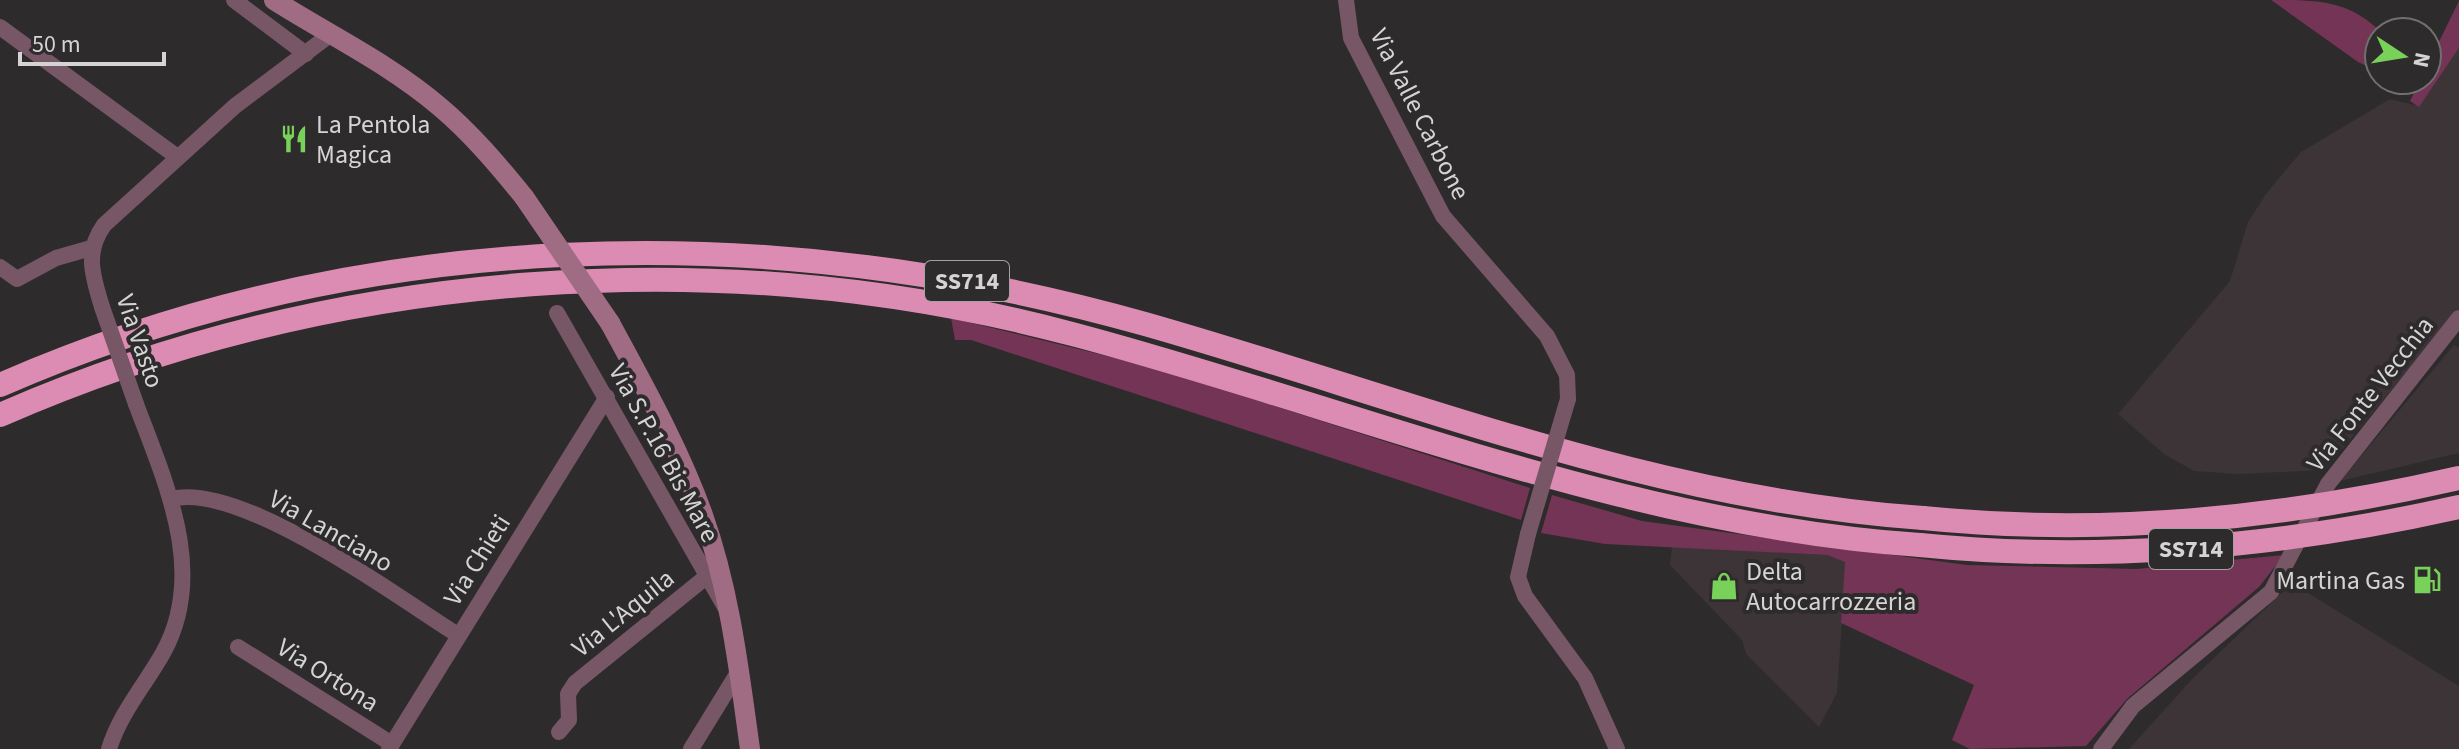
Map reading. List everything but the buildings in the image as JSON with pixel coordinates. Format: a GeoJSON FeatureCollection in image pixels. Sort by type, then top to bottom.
{"type":"FeatureCollection","features":[{"type":"Feature","properties":{"kind":"highway","name":"SS714"},"geometry":{"type":"LineString","coordinates":[[0,385],[173,320],[296,289],[395,271],[584,252],[764,255],[891,268],[1029,294],[1180,335],[1609,465],[1784,502],[1923,518],[2068,527],[2179,523],[2329,506],[2459,478]]}},
{"type":"Feature","properties":{"kind":"highway","name":"SS714"},"geometry":{"type":"LineString","coordinates":[[0,415],[168,353],[357,306],[482,288],[587,281],[758,283],[926,302],[1034,325],[1172,362],[1588,489],[1777,529],[1920,545],[2037,553],[2181,550],[2315,535],[2459,507]]}},
{"type":"Feature","properties":{"kind":"main road"},"geometry":{"type":"LineString","coordinates":[[274,0],[407,81],[473,137],[524,197],[610,323],[674,443],[704,517],[730,616],[750,749]]}},
{"type":"Feature","properties":{"kind":"street"},"geometry":{"type":"LineString","coordinates":[[234,0],[306,54]]}},
{"type":"Feature","properties":{"kind":"street","name":"Via Valle Carbone"},"geometry":{"type":"LineString","coordinates":[[1346,0],[1351,38],[1443,216],[1547,336],[1567,375],[1568,399],[1518,577],[1525,596],[1585,678],[1617,749]]}},
{"type":"Feature","properties":{"kind":"street"},"geometry":{"type":"LineString","coordinates":[[0,27],[176,156]]}},
{"type":"Feature","properties":{"kind":"street"},"geometry":{"type":"LineString","coordinates":[[0,267],[17,279],[56,258],[91,248],[104,225],[176,156],[235,106],[331,34]]}},
{"type":"Feature","properties":{"kind":"street","name":"Via Vasto"},"geometry":{"type":"LineString","coordinates":[[91,248],[91,270],[102,307],[171,499],[184,579],[174,631],[116,726],[109,749]]}},
{"type":"Feature","properties":{"kind":"street","name":"Via S.P.16 Bis Mare"},"geometry":{"type":"LineString","coordinates":[[557,313],[730,616]]}},
{"type":"Feature","properties":{"kind":"street","name":"Via Fonte Vecchia"},"geometry":{"type":"LineString","coordinates":[[2101,749],[2133,706],[2271,592],[2328,484],[2459,318]]}},
{"type":"Feature","properties":{"kind":"street","name":"Via Chieti"},"geometry":{"type":"LineString","coordinates":[[390,746],[607,397]]}},
{"type":"Feature","properties":{"kind":"street","name":"Via Lanciano"},"geometry":{"type":"LineString","coordinates":[[171,499],[187,495],[206,496],[249,512],[314,544],[458,635]]}},
{"type":"Feature","properties":{"kind":"street","name":"Via L'Aquila"},"geometry":{"type":"LineString","coordinates":[[559,732],[569,720],[568,694],[575,683],[706,577]]}},
{"type":"Feature","properties":{"kind":"street","name":"Via Ortona"},"geometry":{"type":"LineString","coordinates":[[238,647],[390,746]]}},
{"type":"Feature","properties":{"kind":"street"},"geometry":{"type":"LineString","coordinates":[[691,749],[739,671]]}},
{"type":"Feature","properties":{"kind":"shaded area"},"geometry":{"type":"Polygon","coordinates":[[[2271,0],[2331,4],[2363,18],[2363,64],[2271,0]]]}},
{"type":"Feature","properties":{"kind":"shaded area"},"geometry":{"type":"Polygon","coordinates":[[[2459,1],[2459,48],[2443,72],[2443,34],[2459,1]]]}},
{"type":"Feature","properties":{"kind":"shaded area"},"geometry":{"type":"Polygon","coordinates":[[[2459,48],[2459,308],[2325,470],[2238,474],[2194,471],[2164,454],[2118,414],[2230,281],[2248,222],[2266,194],[2301,152],[2390,99],[2419,106],[2426,96],[2443,96],[2443,71],[2459,48]]]}},
{"type":"Feature","properties":{"kind":"shaded area"},"geometry":{"type":"Polygon","coordinates":[[[2412,96],[2426,96],[2419,107],[2410,101],[2412,96]]]}},
{"type":"Feature","properties":{"kind":"shaded area"},"geometry":{"type":"Polygon","coordinates":[[[951,318],[1160,369],[1530,488],[1521,520],[971,340],[955,340],[951,318]]]}},
{"type":"Feature","properties":{"kind":"shaded area"},"geometry":{"type":"Polygon","coordinates":[[[2454,345],[2459,348],[2459,453],[2340,481],[2454,345]]]}},
{"type":"Feature","properties":{"kind":"shaded area"},"geometry":{"type":"Polygon","coordinates":[[[1552,495],[1642,521],[1967,565],[2136,569],[2284,555],[2259,587],[2128,698],[2086,746],[1970,749],[1952,740],[1974,685],[1841,623],[1845,562],[1827,555],[1605,544],[1541,533],[1552,495]]]}},
{"type":"Feature","properties":{"kind":"shaded area"},"geometry":{"type":"Polygon","coordinates":[[[1672,546],[1827,555],[1846,562],[1837,693],[1819,727],[1746,654],[1742,640],[1670,565],[1672,546]]]}},
{"type":"Feature","properties":{"kind":"shaded area"},"geometry":{"type":"Polygon","coordinates":[[[2292,583],[2459,686],[2459,749],[2129,749],[2193,678],[2292,583]]]}},
{"type":"Feature","properties":{"kind":"place","name":"La Pentola Magica"},"geometry":{"type":"Point","coordinates":[294,139]}},
{"type":"Feature","properties":{"kind":"place","name":"Martina Gas"},"geometry":{"type":"Point","coordinates":[2427,580]}},
{"type":"Feature","properties":{"kind":"place","name":"Delta Autocarrozzeria"},"geometry":{"type":"Point","coordinates":[1724,586]}}]}
